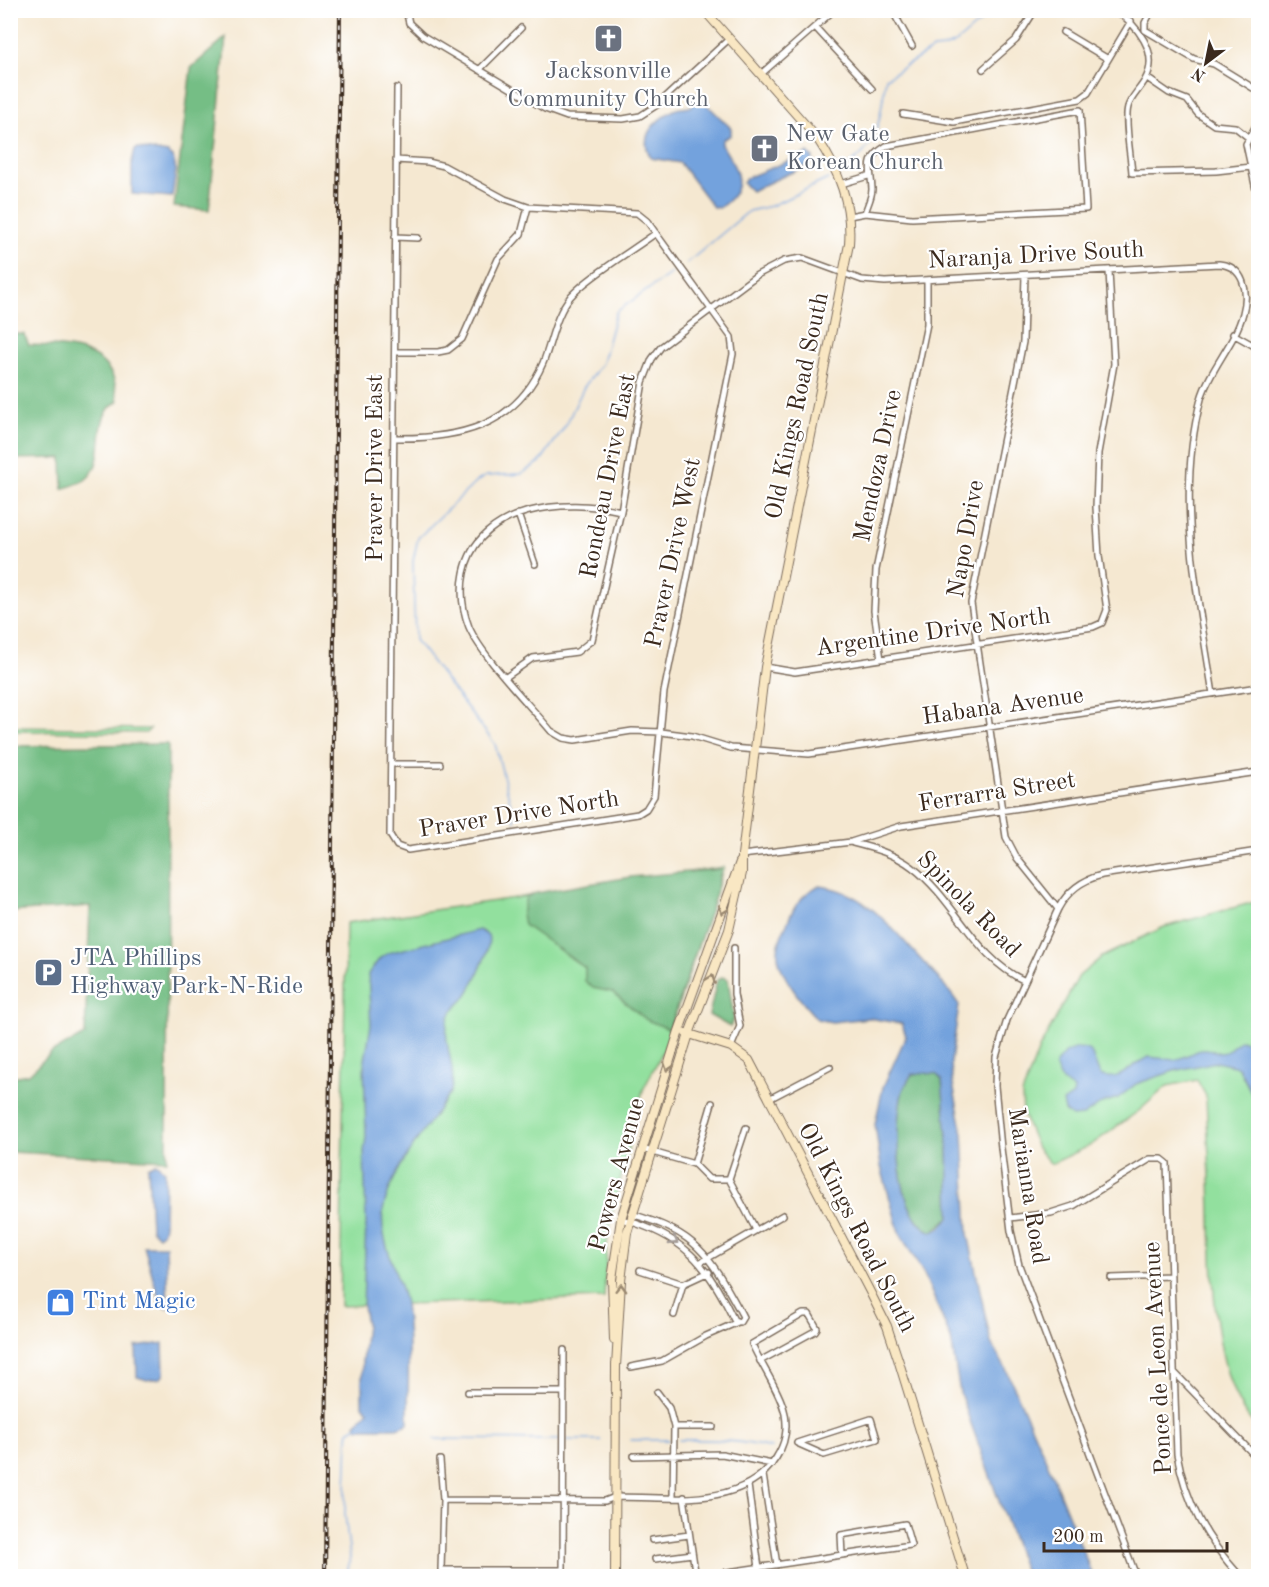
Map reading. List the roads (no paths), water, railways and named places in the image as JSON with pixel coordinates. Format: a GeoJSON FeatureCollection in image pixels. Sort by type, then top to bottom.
{"type":"FeatureCollection","features":[{"type":"Feature","properties":{"kind":"street"},"geometry":{"type":"LineString","coordinates":[[406,10],[409,23],[420,34],[554,113],[567,117],[628,119],[640,116],[652,108],[729,39]]}},
{"type":"Feature","properties":{"kind":"street","name":"Old Kings Road South"},"geometry":{"type":"LineString","coordinates":[[689,1034],[729,930],[742,873],[753,751],[765,667],[845,273],[850,235],[849,216],[841,184],[817,138],[704,10]]}},
{"type":"Feature","properties":{"kind":"street"},"geometry":{"type":"LineString","coordinates":[[761,74],[834,10]]}},
{"type":"Feature","properties":{"kind":"street"},"geometry":{"type":"LineString","coordinates":[[892,10],[912,46]]}},
{"type":"Feature","properties":{"kind":"street"},"geometry":{"type":"LineString","coordinates":[[896,17],[911,10]]}},
{"type":"Feature","properties":{"kind":"street"},"geometry":{"type":"LineString","coordinates":[[983,69],[1016,40],[1035,10]]}},
{"type":"Feature","properties":{"kind":"street"},"geometry":{"type":"LineString","coordinates":[[1115,10],[1131,21],[1149,52],[1150,69],[1147,78],[1128,107],[1132,173],[1209,172],[1251,167]]}},
{"type":"Feature","properties":{"kind":"street"},"geometry":{"type":"LineString","coordinates":[[1151,12],[1145,23],[1145,30],[1194,59],[1214,64],[1258,91]]}},
{"type":"Feature","properties":{"kind":"street"},"geometry":{"type":"LineString","coordinates":[[903,114],[954,122],[1075,100],[1088,93],[1131,21]]}},
{"type":"Feature","properties":{"kind":"street"},"geometry":{"type":"LineString","coordinates":[[815,27],[872,89]]}},
{"type":"Feature","properties":{"kind":"street"},"geometry":{"type":"LineString","coordinates":[[480,70],[521,28]]}},
{"type":"Feature","properties":{"kind":"street"},"geometry":{"type":"LineString","coordinates":[[1063,32],[1108,58]]}},
{"type":"Feature","properties":{"kind":"street"},"geometry":{"type":"LineString","coordinates":[[1147,78],[1169,93],[1186,100],[1198,114],[1215,125],[1235,128],[1249,138]]}},
{"type":"Feature","properties":{"kind":"street","name":"Praver Drive East"},"geometry":{"type":"LineString","coordinates":[[397,88],[390,835],[397,846]]}},
{"type":"Feature","properties":{"kind":"street"},"geometry":{"type":"LineString","coordinates":[[849,216],[865,213],[912,219],[1086,209],[1080,110],[886,146],[874,156],[868,176],[872,192],[865,213]]}},
{"type":"Feature","properties":{"kind":"street"},"geometry":{"type":"LineString","coordinates":[[1258,122],[1246,144],[1258,199]]}},
{"type":"Feature","properties":{"kind":"street","name":"Praver Drive West"},"geometry":{"type":"LineString","coordinates":[[396,160],[428,162],[444,166],[505,200],[528,207],[633,212],[644,218],[656,233],[731,337],[733,354],[664,692],[654,796],[646,810]]}},
{"type":"Feature","properties":{"kind":"street"},"geometry":{"type":"LineString","coordinates":[[841,184],[868,176]]}},
{"type":"Feature","properties":{"kind":"street"},"geometry":{"type":"LineString","coordinates":[[395,352],[438,352],[448,350],[462,339],[498,259],[521,234],[528,207]]}},
{"type":"Feature","properties":{"kind":"street"},"geometry":{"type":"LineString","coordinates":[[394,438],[428,439],[458,435],[488,423],[505,411],[525,393],[538,374],[558,316],[572,295],[656,233]]}},
{"type":"Feature","properties":{"kind":"street"},"geometry":{"type":"LineString","coordinates":[[396,237],[418,237]]}},
{"type":"Feature","properties":{"kind":"street","name":"Naranja Drive South"},"geometry":{"type":"LineString","coordinates":[[711,309],[757,275],[784,261],[802,258],[873,282],[1219,264],[1230,266],[1243,281],[1244,312],[1233,334]]}},
{"type":"Feature","properties":{"kind":"street","name":"Argentine Drive North"},"geometry":{"type":"LineString","coordinates":[[765,667],[795,672],[1093,627],[1104,620],[1107,610],[1099,556],[1096,507],[1098,453],[1114,364],[1109,271]]}},
{"type":"Feature","properties":{"kind":"street","name":"Napo Drive"},"geometry":{"type":"LineString","coordinates":[[1002,810],[972,592],[1023,342],[1025,275]]}},
{"type":"Feature","properties":{"kind":"street","name":"Mendoza Drive"},"geometry":{"type":"LineString","coordinates":[[881,659],[874,611],[876,570],[927,324],[927,280]]}},
{"type":"Feature","properties":{"kind":"street","name":"Rondeau Drive East"},"geometry":{"type":"LineString","coordinates":[[506,677],[533,658],[577,652],[592,640],[596,633],[647,369],[670,338],[711,309]]}},
{"type":"Feature","properties":{"kind":"street"},"geometry":{"type":"LineString","coordinates":[[1213,694],[1190,542],[1190,462],[1205,386],[1233,334],[1258,348]]}},
{"type":"Feature","properties":{"kind":"street"},"geometry":{"type":"LineString","coordinates":[[506,677],[471,631],[464,609],[462,591],[465,568],[477,545],[495,526],[518,514],[585,505],[621,511]]}},
{"type":"Feature","properties":{"kind":"street"},"geometry":{"type":"LineString","coordinates":[[518,514],[535,564]]}},
{"type":"Feature","properties":{"kind":"street","name":"Habana Avenue"},"geometry":{"type":"LineString","coordinates":[[506,677],[551,731],[563,738],[575,740],[632,731],[661,732],[753,751],[809,754],[1258,687]]}},
{"type":"Feature","properties":{"kind":"street"},"geometry":{"type":"LineString","coordinates":[[391,764],[440,764]]}},
{"type":"Feature","properties":{"kind":"street","name":"Ferrarra Street"},"geometry":{"type":"LineString","coordinates":[[742,855],[851,842],[901,826],[1258,772]]}},
{"type":"Feature","properties":{"kind":"street","name":"Praver Drive North"},"geometry":{"type":"LineString","coordinates":[[397,846],[408,850],[628,817],[646,810]]}},
{"type":"Feature","properties":{"kind":"street"},"geometry":{"type":"LineString","coordinates":[[1002,810],[1011,848],[1058,909]]}},
{"type":"Feature","properties":{"kind":"street","name":"Spinola Road"},"geometry":{"type":"LineString","coordinates":[[851,842],[874,849],[911,866],[931,886],[994,963],[1025,981]]}},
{"type":"Feature","properties":{"kind":"street","name":"Marianna Road"},"geometry":{"type":"LineString","coordinates":[[1136,1576],[1027,1290],[1016,1252],[996,1101],[995,1068],[1000,1039],[1025,981],[1058,909],[1073,888],[1094,877],[1258,851]]}},
{"type":"Feature","properties":{"kind":"street","name":"Old Kings Road South"},"geometry":{"type":"LineString","coordinates":[[742,855],[680,1031],[730,1047],[749,1060],[887,1326],[965,1576]]}},
{"type":"Feature","properties":{"kind":"street"},"geometry":{"type":"LineString","coordinates":[[730,1047],[740,1026],[734,994],[734,948]]}},
{"type":"Feature","properties":{"kind":"street","name":"Powers Avenue"},"geometry":{"type":"LineString","coordinates":[[615,1576],[616,1367],[612,1288],[622,1215],[680,1031]]}},
{"type":"Feature","properties":{"kind":"street","name":"Powers Avenue"},"geometry":{"type":"LineString","coordinates":[[616,1367],[624,1251],[632,1218],[689,1034]]}},
{"type":"Feature","properties":{"kind":"street"},"geometry":{"type":"LineString","coordinates":[[769,1099],[830,1067]]}},
{"type":"Feature","properties":{"kind":"street"},"geometry":{"type":"LineString","coordinates":[[694,1164],[712,1103]]}},
{"type":"Feature","properties":{"kind":"street"},"geometry":{"type":"LineString","coordinates":[[746,1128],[729,1179],[756,1230]]}},
{"type":"Feature","properties":{"kind":"street"},"geometry":{"type":"LineString","coordinates":[[642,1149],[694,1164],[709,1179],[729,1179]]}},
{"type":"Feature","properties":{"kind":"street","name":"Ponce de Leon Avenue"},"geometry":{"type":"LineString","coordinates":[[1010,1218],[1051,1213],[1073,1206],[1150,1159],[1162,1159],[1169,1167],[1177,1454],[1185,1491],[1209,1540],[1240,1576]]}},
{"type":"Feature","properties":{"kind":"street"},"geometry":{"type":"LineString","coordinates":[[622,1215],[678,1232],[696,1244],[716,1269],[743,1317],[738,1322],[706,1336],[662,1361],[631,1367]]}},
{"type":"Feature","properties":{"kind":"street"},"geometry":{"type":"LineString","coordinates":[[701,1262],[783,1215]]}},
{"type":"Feature","properties":{"kind":"street"},"geometry":{"type":"LineString","coordinates":[[632,1218],[676,1241],[701,1262],[734,1320],[738,1322]]}},
{"type":"Feature","properties":{"kind":"street"},"geometry":{"type":"LineString","coordinates":[[640,1270],[684,1284],[716,1269]]}},
{"type":"Feature","properties":{"kind":"street"},"geometry":{"type":"LineString","coordinates":[[1111,1278],[1172,1276]]}},
{"type":"Feature","properties":{"kind":"street"},"geometry":{"type":"LineString","coordinates":[[674,1315],[684,1284]]}},
{"type":"Feature","properties":{"kind":"street"},"geometry":{"type":"LineString","coordinates":[[443,1500],[605,1501],[615,1497],[684,1497],[718,1494],[748,1485],[763,1475],[772,1464],[783,1446],[786,1429],[783,1407],[759,1361],[752,1344],[803,1314],[809,1314],[817,1328],[815,1331],[759,1361]]}},
{"type":"Feature","properties":{"kind":"street"},"geometry":{"type":"LineString","coordinates":[[441,1460],[443,1500],[441,1573],[563,1573],[564,1350]]}},
{"type":"Feature","properties":{"kind":"street"},"geometry":{"type":"LineString","coordinates":[[1174,1372],[1258,1459]]}},
{"type":"Feature","properties":{"kind":"street"},"geometry":{"type":"LineString","coordinates":[[468,1392],[564,1392]]}},
{"type":"Feature","properties":{"kind":"street"},"geometry":{"type":"LineString","coordinates":[[657,1392],[669,1408],[674,1427],[672,1497]]}},
{"type":"Feature","properties":{"kind":"street"},"geometry":{"type":"LineString","coordinates":[[783,1446],[871,1419],[877,1439],[824,1455],[797,1443]]}},
{"type":"Feature","properties":{"kind":"street"},"geometry":{"type":"LineString","coordinates":[[674,1427],[712,1427]]}},
{"type":"Feature","properties":{"kind":"street"},"geometry":{"type":"LineString","coordinates":[[633,1456],[722,1454],[772,1464]]}},
{"type":"Feature","properties":{"kind":"street"},"geometry":{"type":"LineString","coordinates":[[763,1475],[777,1565]]}},
{"type":"Feature","properties":{"kind":"street"},"geometry":{"type":"LineString","coordinates":[[748,1485],[759,1568]]}},
{"type":"Feature","properties":{"kind":"street"},"geometry":{"type":"LineString","coordinates":[[684,1497],[695,1571],[700,1576],[911,1545],[905,1524],[841,1535],[842,1555]]}},
{"type":"Feature","properties":{"kind":"street"},"geometry":{"type":"LineString","coordinates":[[652,1540],[689,1535]]}},
{"type":"Feature","properties":{"kind":"street"},"geometry":{"type":"LineString","coordinates":[[655,1559],[692,1554]]}},
{"type":"Feature","properties":{"kind":"water"},"geometry":{"type":"Polygon","coordinates":[[[695,93],[731,128],[731,135],[722,140],[722,145],[736,171],[737,186],[728,201],[719,208],[713,207],[680,163],[651,158],[647,150],[647,136],[655,124],[674,110],[692,106],[695,93]]]}},
{"type":"Feature","properties":{"kind":"water"},"geometry":{"type":"Polygon","coordinates":[[[135,149],[168,153],[173,157],[176,170],[172,197],[132,194],[132,162],[135,149]]]}},
{"type":"Feature","properties":{"kind":"water"},"geometry":{"type":"Polygon","coordinates":[[[808,153],[813,158],[812,163],[751,191],[743,183],[746,178],[808,153]]]}},
{"type":"Feature","properties":{"kind":"water"},"geometry":{"type":"Polygon","coordinates":[[[818,886],[833,888],[860,900],[872,909],[894,929],[938,977],[959,1005],[951,1062],[952,1079],[963,1134],[968,1234],[991,1343],[1006,1369],[1047,1462],[1093,1576],[1026,1576],[960,1393],[951,1339],[924,1274],[899,1232],[881,1167],[875,1124],[883,1087],[906,1036],[902,1024],[869,1018],[832,1022],[817,1019],[793,990],[780,964],[778,947],[790,915],[796,905],[818,886]],[[912,1074],[903,1090],[898,1125],[900,1169],[910,1209],[920,1223],[932,1232],[940,1228],[950,1217],[948,1148],[942,1080],[936,1074],[912,1074]]]}},
{"type":"Feature","properties":{"kind":"water"},"geometry":{"type":"Polygon","coordinates":[[[479,930],[488,935],[485,958],[468,994],[450,1014],[447,1026],[446,1035],[453,1082],[451,1091],[403,1161],[389,1191],[382,1218],[386,1243],[402,1293],[407,1319],[408,1424],[397,1428],[358,1428],[356,1424],[368,1411],[362,1405],[362,1362],[366,1324],[363,1307],[366,1222],[364,1065],[371,1025],[368,974],[380,958],[388,953],[479,930]]]}},
{"type":"Feature","properties":{"kind":"water"},"geometry":{"type":"Polygon","coordinates":[[[1240,1040],[1249,1043],[1258,1058],[1260,1078],[1258,1106],[1238,1067],[1216,1062],[1174,1071],[1136,1084],[1118,1098],[1102,1103],[1083,1116],[1072,1117],[1065,1111],[1063,1102],[1073,1095],[1074,1089],[1062,1081],[1055,1066],[1061,1057],[1071,1050],[1081,1048],[1091,1052],[1100,1075],[1114,1077],[1149,1057],[1176,1060],[1200,1050],[1226,1052],[1240,1040]]]}},
{"type":"Feature","properties":{"kind":"water"},"geometry":{"type":"Polygon","coordinates":[[[156,1163],[165,1171],[164,1227],[158,1236],[151,1229],[148,1167],[156,1163]]]}},
{"type":"Feature","properties":{"kind":"water"},"geometry":{"type":"Polygon","coordinates":[[[144,1246],[166,1246],[168,1308],[161,1306],[144,1246]]]}},
{"type":"Feature","properties":{"kind":"water"},"geometry":{"type":"Polygon","coordinates":[[[163,1343],[164,1374],[161,1378],[147,1380],[137,1377],[136,1347],[163,1343]]]}},
{"type":"Feature","properties":{"kind":"waterway"},"geometry":{"type":"LineString","coordinates":[[847,166],[867,149],[873,139],[880,116],[886,78],[933,49],[944,48],[957,42],[986,17],[987,10]]}},
{"type":"Feature","properties":{"kind":"waterway"},"geometry":{"type":"LineString","coordinates":[[687,263],[749,211],[771,206],[828,179]]}},
{"type":"Feature","properties":{"kind":"waterway"},"geometry":{"type":"LineString","coordinates":[[515,821],[495,744],[415,640],[413,561],[418,538],[476,482],[486,476],[521,474],[540,462],[566,425],[584,387],[602,363],[616,312],[673,272]]}},
{"type":"Feature","properties":{"kind":"waterway"},"geometry":{"type":"LineString","coordinates":[[347,1576],[350,1557],[345,1514],[348,1438],[349,1431],[357,1426]]}},
{"type":"Feature","properties":{"kind":"waterway"},"geometry":{"type":"LineString","coordinates":[[434,1439],[561,1440]]}},
{"type":"Feature","properties":{"kind":"waterway"},"geometry":{"type":"LineString","coordinates":[[566,1440],[601,1440]]}},
{"type":"Feature","properties":{"kind":"waterway"},"geometry":{"type":"LineString","coordinates":[[631,1440],[669,1440]]}},
{"type":"Feature","properties":{"kind":"waterway"},"geometry":{"type":"LineString","coordinates":[[679,1440],[725,1441],[771,1448]]}},
{"type":"Feature","properties":{"kind":"railway"},"geometry":{"type":"LineString","coordinates":[[325,1576],[340,10]]}},
{"type":"Feature","properties":{"kind":"place","name":"Jacksonville Community Church"},"geometry":{"type":"Point","coordinates":[608,39]}},
{"type":"Feature","properties":{"kind":"place","name":"New Gate Korean Church"},"geometry":{"type":"Point","coordinates":[765,149]}},
{"type":"Feature","properties":{"kind":"place","name":"JTA Phillips Highway Park-N-Ride"},"geometry":{"type":"Point","coordinates":[49,973]}},
{"type":"Feature","properties":{"kind":"place","name":"Tint Magic"},"geometry":{"type":"Point","coordinates":[61,1302]}}]}
